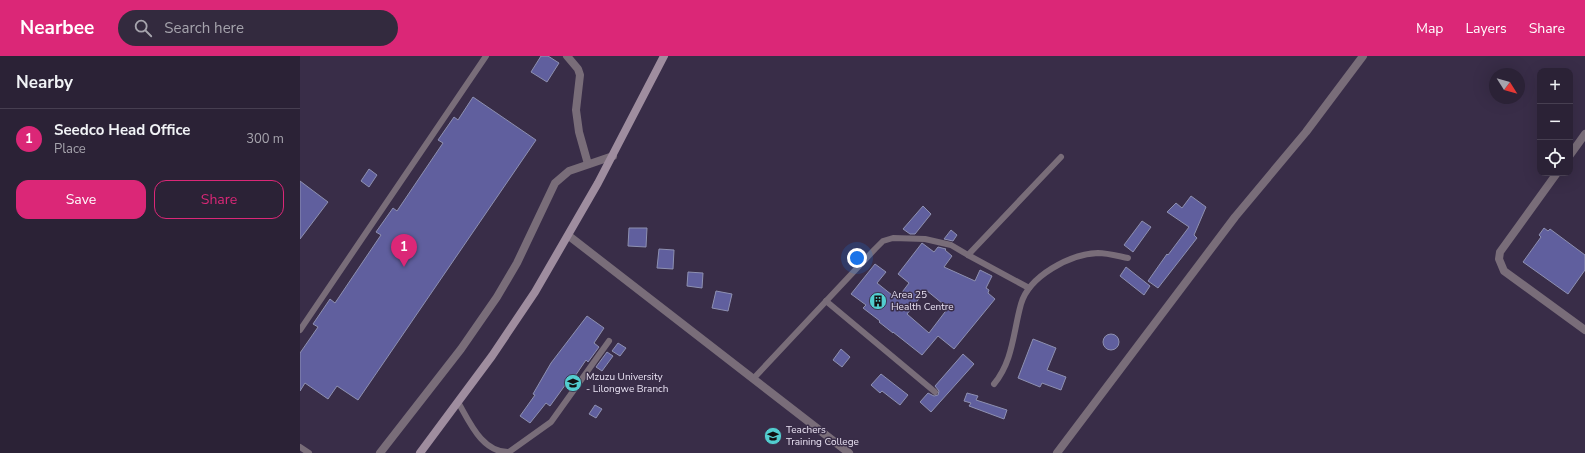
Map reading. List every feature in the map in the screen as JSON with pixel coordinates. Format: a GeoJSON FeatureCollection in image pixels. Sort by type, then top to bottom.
{"type":"FeatureCollection","features":[{"type":"Feature","properties":{"kind":"main road"},"geometry":{"type":"LineString","coordinates":[[420,453],[458,402],[535,292],[569,236],[613,156],[662,57]]}},
{"type":"Feature","properties":{"kind":"street"},"geometry":{"type":"LineString","coordinates":[[567,56],[578,69],[580,74],[576,110],[579,132],[588,164]]}},
{"type":"Feature","properties":{"kind":"street"},"geometry":{"type":"LineString","coordinates":[[1057,453],[1235,217],[1306,132],[1363,56]]}},
{"type":"Feature","properties":{"kind":"street"},"geometry":{"type":"LineString","coordinates":[[1573,151],[1585,134]]}},
{"type":"Feature","properties":{"kind":"street"},"geometry":{"type":"LineString","coordinates":[[380,453],[460,349],[497,297],[517,263],[555,183],[569,171],[613,156]]}},
{"type":"Feature","properties":{"kind":"street"},"geometry":{"type":"LineString","coordinates":[[1555,176],[1500,252],[1500,265],[1504,271],[1585,330]]}},
{"type":"Feature","properties":{"kind":"street"},"geometry":{"type":"LineString","coordinates":[[569,236],[849,453]]}},
{"type":"Feature","properties":{"kind":"lane"},"geometry":{"type":"LineString","coordinates":[[300,330],[486,56]]}},
{"type":"Feature","properties":{"kind":"lane"},"geometry":{"type":"LineString","coordinates":[[968,255],[1062,157]]}},
{"type":"Feature","properties":{"kind":"lane"},"geometry":{"type":"LineString","coordinates":[[753,379],[875,249],[883,242],[892,238],[926,239],[952,245],[1029,288]]}},
{"type":"Feature","properties":{"kind":"lane"},"geometry":{"type":"LineString","coordinates":[[994,384],[1004,373],[1021,303],[1029,288],[1051,269],[1075,256],[1099,253],[1128,258]]}},
{"type":"Feature","properties":{"kind":"lane"},"geometry":{"type":"LineString","coordinates":[[826,301],[935,392]]}},
{"type":"Feature","properties":{"kind":"lane"},"geometry":{"type":"LineString","coordinates":[[458,402],[479,438],[497,451],[503,453],[509,452],[551,422],[609,341]]}},
{"type":"Feature","properties":{"kind":"lane"},"geometry":{"type":"LineString","coordinates":[[300,447],[309,453]]}},
{"type":"Feature","properties":{"kind":"building"},"geometry":{"type":"Polygon","coordinates":[[[541,56],[548,56],[559,63],[547,82],[531,72],[541,56]]]}},
{"type":"Feature","properties":{"kind":"building"},"geometry":{"type":"Polygon","coordinates":[[[473,97],[536,140],[358,400],[337,386],[328,399],[305,383],[300,391],[300,353],[318,327],[313,324],[330,299],[335,303],[381,235],[376,232],[393,208],[397,211],[443,143],[438,140],[454,117],[458,120],[473,97]]]}},
{"type":"Feature","properties":{"kind":"building"},"geometry":{"type":"Polygon","coordinates":[[[369,169],[377,175],[369,187],[361,181],[369,169]]]}},
{"type":"Feature","properties":{"kind":"building"},"geometry":{"type":"Polygon","coordinates":[[[300,181],[328,202],[300,239],[300,181]]]}},
{"type":"Feature","properties":{"kind":"building"},"geometry":{"type":"Polygon","coordinates":[[[1191,196],[1206,207],[1194,235],[1197,238],[1158,288],[1148,281],[1189,227],[1167,212],[1176,203],[1182,208],[1191,196]]]}},
{"type":"Feature","properties":{"kind":"building"},"geometry":{"type":"Polygon","coordinates":[[[923,206],[931,214],[915,234],[910,234],[903,229],[923,206]]]}},
{"type":"Feature","properties":{"kind":"building"},"geometry":{"type":"Polygon","coordinates":[[[1142,221],[1151,227],[1133,252],[1124,245],[1142,221]]]}},
{"type":"Feature","properties":{"kind":"building"},"geometry":{"type":"Polygon","coordinates":[[[629,228],[647,228],[646,247],[628,246],[629,228]]]}},
{"type":"Feature","properties":{"kind":"building"},"geometry":{"type":"Polygon","coordinates":[[[1544,228],[1548,231],[1550,229],[1585,255],[1585,270],[1568,294],[1523,262],[1541,237],[1539,235],[1544,228]]]}},
{"type":"Feature","properties":{"kind":"building"},"geometry":{"type":"Polygon","coordinates":[[[951,230],[957,235],[953,241],[944,239],[951,230]]]}},
{"type":"Feature","properties":{"kind":"building"},"geometry":{"type":"Polygon","coordinates":[[[922,243],[934,252],[938,247],[946,249],[945,250],[952,256],[944,267],[975,281],[980,270],[992,276],[986,288],[989,290],[988,293],[995,299],[954,349],[938,336],[922,355],[879,322],[880,321],[863,308],[866,305],[851,294],[875,264],[886,272],[877,283],[897,299],[909,283],[898,274],[922,243]],[[926,290],[907,314],[929,333],[948,308],[926,290]]]}},
{"type":"Feature","properties":{"kind":"building"},"geometry":{"type":"Polygon","coordinates":[[[659,249],[674,250],[673,269],[657,268],[659,249]]]}},
{"type":"Feature","properties":{"kind":"building"},"geometry":{"type":"Polygon","coordinates":[[[1126,267],[1150,286],[1144,295],[1120,276],[1126,267]]]}},
{"type":"Feature","properties":{"kind":"building"},"geometry":{"type":"Polygon","coordinates":[[[688,272],[703,273],[702,288],[687,286],[688,272]]]}},
{"type":"Feature","properties":{"kind":"building"},"geometry":{"type":"Polygon","coordinates":[[[716,291],[732,294],[728,311],[712,308],[716,291]]]}},
{"type":"Feature","properties":{"kind":"building"},"geometry":{"type":"Polygon","coordinates":[[[587,316],[604,328],[594,343],[599,347],[588,362],[586,360],[573,379],[571,377],[550,406],[546,403],[530,423],[520,416],[535,395],[533,394],[551,363],[587,316]]]}},
{"type":"Feature","properties":{"kind":"building"},"geometry":{"type":"Polygon","coordinates":[[[1111,334],[1118,339],[1119,342],[1114,349],[1111,350],[1104,345],[1103,342],[1108,335],[1111,334]]]}},
{"type":"Feature","properties":{"kind":"building"},"geometry":{"type":"Polygon","coordinates":[[[1033,339],[1056,348],[1047,370],[1066,377],[1061,390],[1042,383],[1040,387],[1018,378],[1033,339]]]}},
{"type":"Feature","properties":{"kind":"building"},"geometry":{"type":"Polygon","coordinates":[[[618,343],[626,348],[620,356],[612,351],[618,343]]]}},
{"type":"Feature","properties":{"kind":"building"},"geometry":{"type":"Polygon","coordinates":[[[841,349],[850,357],[842,367],[833,360],[841,349]]]}},
{"type":"Feature","properties":{"kind":"building"},"geometry":{"type":"Polygon","coordinates":[[[607,352],[613,356],[602,371],[596,367],[607,352]]]}},
{"type":"Feature","properties":{"kind":"building"},"geometry":{"type":"Polygon","coordinates":[[[963,354],[974,364],[931,412],[920,402],[928,393],[934,396],[938,395],[939,391],[935,386],[963,354]]]}},
{"type":"Feature","properties":{"kind":"building"},"geometry":{"type":"Polygon","coordinates":[[[881,374],[908,395],[900,405],[882,391],[880,393],[871,385],[881,374]]]}},
{"type":"Feature","properties":{"kind":"building"},"geometry":{"type":"Polygon","coordinates":[[[967,393],[978,396],[976,400],[1007,410],[1004,419],[969,406],[971,403],[964,401],[967,393]]]}},
{"type":"Feature","properties":{"kind":"building"},"geometry":{"type":"Polygon","coordinates":[[[595,405],[602,409],[596,418],[589,414],[595,405]]]}},
{"type":"Feature","properties":{"kind":"place","name":"Seedco Head Office"},"geometry":{"type":"Point","coordinates":[404,267]}},
{"type":"Feature","properties":{"kind":"place","name":"Area 25 Health Centre"},"geometry":{"type":"Point","coordinates":[878,301]}},
{"type":"Feature","properties":{"kind":"place","name":"Mzuzu University - Lilongwe Branch"},"geometry":{"type":"Point","coordinates":[573,383]}},
{"type":"Feature","properties":{"kind":"place","name":"Teachers Training College"},"geometry":{"type":"Point","coordinates":[773,436]}}]}
